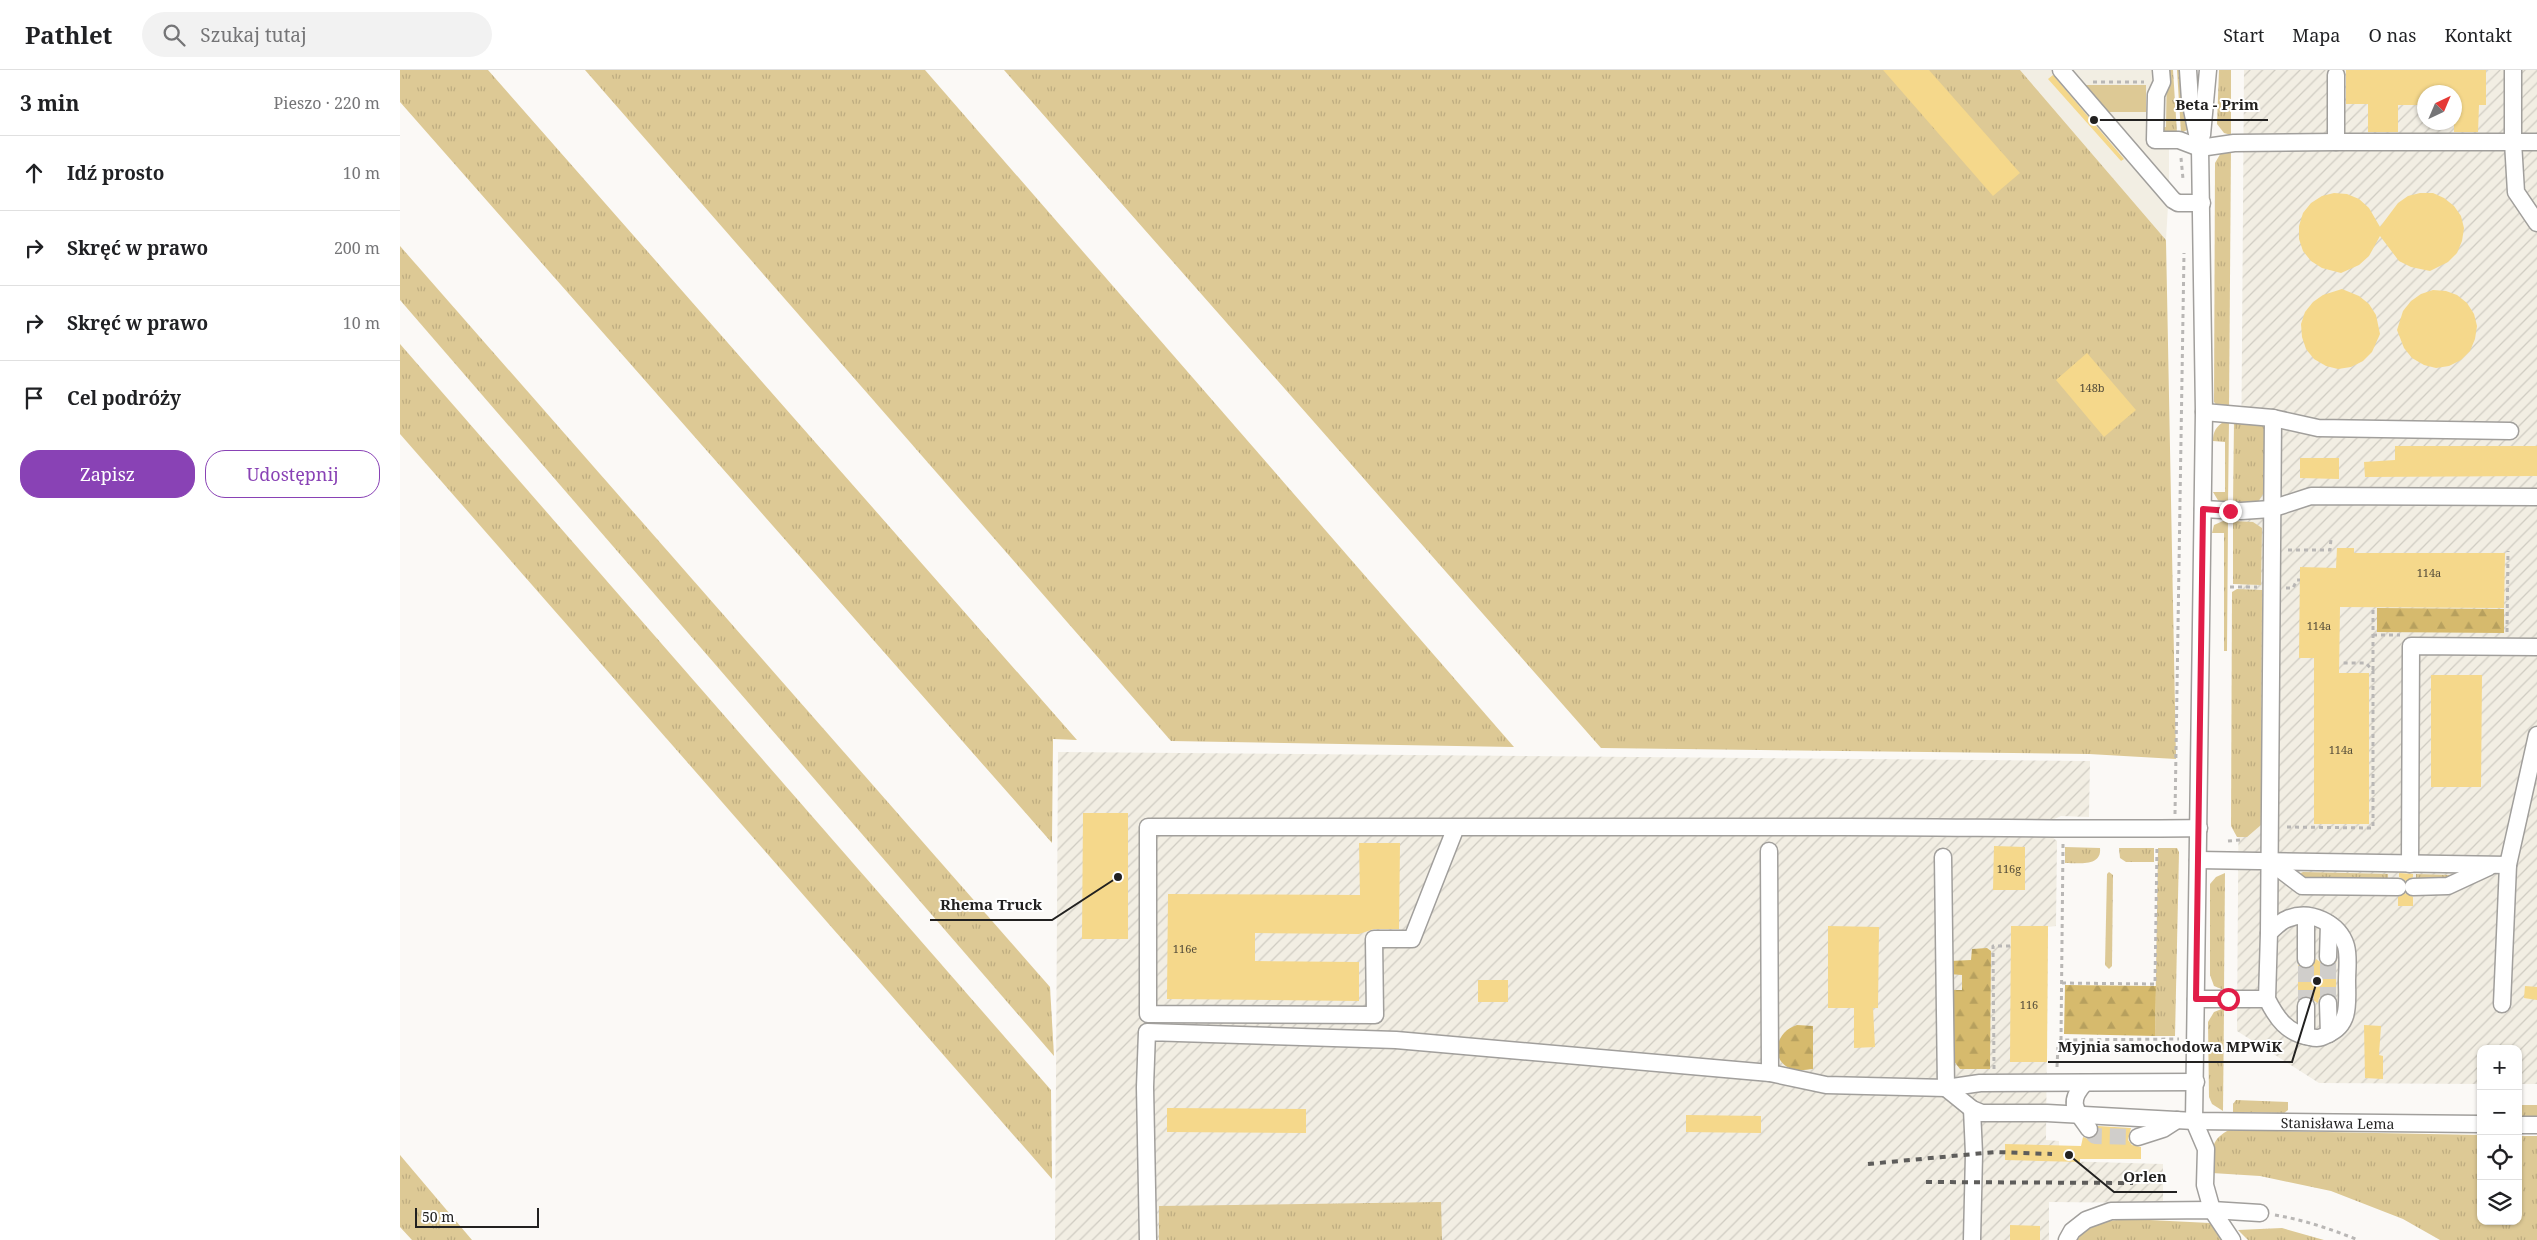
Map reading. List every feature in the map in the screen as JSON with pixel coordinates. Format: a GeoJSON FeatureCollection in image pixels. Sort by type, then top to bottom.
{"type":"FeatureCollection","features":[{"type":"Feature","properties":{"kind":"street"},"geometry":{"type":"LineString","coordinates":[[2060,70],[2173,200],[2178,203],[2202,203]]}},
{"type":"Feature","properties":{"kind":"street"},"geometry":{"type":"LineString","coordinates":[[2188,70],[2190,100],[2200,148],[2204,412],[2194,1121],[2206,1149],[2205,1185],[2212,1210],[2232,1240]]}},
{"type":"Feature","properties":{"kind":"street"},"geometry":{"type":"LineString","coordinates":[[2200,148],[2207,99],[2208,70]]}},
{"type":"Feature","properties":{"kind":"street"},"geometry":{"type":"LineString","coordinates":[[2513,70],[2513,142],[2516,192],[2537,223]]}},
{"type":"Feature","properties":{"kind":"street"},"geometry":{"type":"LineString","coordinates":[[2336,75],[2336,142]]}},
{"type":"Feature","properties":{"kind":"street"},"geometry":{"type":"LineString","coordinates":[[2161,76],[2156,95],[2155,140],[2179,140],[2200,148],[2234,143],[2537,142]]}},
{"type":"Feature","properties":{"kind":"street"},"geometry":{"type":"LineString","coordinates":[[2204,412],[2273,418],[2318,428],[2510,431]]}},
{"type":"Feature","properties":{"kind":"street"},"geometry":{"type":"LineString","coordinates":[[2269,933],[2287,918],[2306,916],[2322,919],[2342,936],[2347,949],[2347,1013],[2342,1025],[2319,1039],[2297,1035],[2284,1025],[2267,999],[2273,418]]}},
{"type":"Feature","properties":{"kind":"street"},"geometry":{"type":"LineString","coordinates":[[2203,509],[2242,511],[2272,509],[2311,496],[2537,497]]}},
{"type":"Feature","properties":{"kind":"street"},"geometry":{"type":"LineString","coordinates":[[2410,864],[2411,646],[2537,647]]}},
{"type":"Feature","properties":{"kind":"street"},"geometry":{"type":"LineString","coordinates":[[2502,1004],[2501,865],[2537,735]]}},
{"type":"Feature","properties":{"kind":"street"},"geometry":{"type":"LineString","coordinates":[[1456,827],[1412,939],[1374,939],[1375,1015],[1148,1014],[1148,827],[1456,827],[2199,828]]}},
{"type":"Feature","properties":{"kind":"street"},"geometry":{"type":"LineString","coordinates":[[1769,851],[1770,1073]]}},
{"type":"Feature","properties":{"kind":"street"},"geometry":{"type":"LineString","coordinates":[[1943,857],[1946,1088]]}},
{"type":"Feature","properties":{"kind":"street"},"geometry":{"type":"LineString","coordinates":[[2198,860],[2501,865]]}},
{"type":"Feature","properties":{"kind":"street"},"geometry":{"type":"LineString","coordinates":[[2269,861],[2302,886],[2448,886],[2501,865]]}},
{"type":"Feature","properties":{"kind":"street"},"geometry":{"type":"LineString","coordinates":[[2306,916],[2306,959]]}},
{"type":"Feature","properties":{"kind":"street"},"geometry":{"type":"LineString","coordinates":[[2328,924],[2328,957]]}},
{"type":"Feature","properties":{"kind":"street"},"geometry":{"type":"LineString","coordinates":[[2196,999],[2267,999]]}},
{"type":"Feature","properties":{"kind":"street"},"geometry":{"type":"LineString","coordinates":[[2328,1003],[2328,1034]]}},
{"type":"Feature","properties":{"kind":"street"},"geometry":{"type":"LineString","coordinates":[[2306,1006],[2306,1036]]}},
{"type":"Feature","properties":{"kind":"street"},"geometry":{"type":"LineString","coordinates":[[1148,1240],[1145,1086],[1147,1032],[1396,1040],[1770,1073],[1826,1085],[1946,1088],[1980,1083],[2196,1082]]}},
{"type":"Feature","properties":{"kind":"street"},"geometry":{"type":"LineString","coordinates":[[2084,1084],[2074,1094],[2074,1104],[2089,1129]]}},
{"type":"Feature","properties":{"kind":"street"},"geometry":{"type":"LineString","coordinates":[[1946,1088],[1972,1108],[1974,1154],[1972,1240]]}},
{"type":"Feature","properties":{"kind":"street","name":"Stanisława Lema"},"geometry":{"type":"LineString","coordinates":[[1972,1108],[1982,1113],[2079,1115],[2194,1121],[2477,1124]]}},
{"type":"Feature","properties":{"kind":"street"},"geometry":{"type":"LineString","coordinates":[[2138,1137],[2162,1129],[2177,1120]]}},
{"type":"Feature","properties":{"kind":"street"},"geometry":{"type":"LineString","coordinates":[[2522,1124],[2537,1125]]}},
{"type":"Feature","properties":{"kind":"street"},"geometry":{"type":"LineString","coordinates":[[2068,1240],[2072,1231],[2086,1220],[2111,1211],[2212,1210],[2260,1213]]}},
{"type":"Feature","properties":{"kind":"path"},"geometry":{"type":"LineString","coordinates":[[2083,82],[2161,76]]}},
{"type":"Feature","properties":{"kind":"path"},"geometry":{"type":"LineString","coordinates":[[2175,828],[2176,623],[2184,252]]}},
{"type":"Feature","properties":{"kind":"path"},"geometry":{"type":"LineString","coordinates":[[2288,559],[2288,550],[2330,550],[2331,539]]}},
{"type":"Feature","properties":{"kind":"path"},"geometry":{"type":"LineString","coordinates":[[2507,636],[2508,551]]}},
{"type":"Feature","properties":{"kind":"path"},"geometry":{"type":"LineString","coordinates":[[2288,578],[2288,588]]}},
{"type":"Feature","properties":{"kind":"path"},"geometry":{"type":"LineString","coordinates":[[2293,588],[2297,580],[2300,580]]}},
{"type":"Feature","properties":{"kind":"path"},"geometry":{"type":"LineString","coordinates":[[2230,587],[2262,587]]}},
{"type":"Feature","properties":{"kind":"path"},"geometry":{"type":"LineString","coordinates":[[2287,827],[2373,828],[2373,607]]}},
{"type":"Feature","properties":{"kind":"path"},"geometry":{"type":"LineString","coordinates":[[2373,635],[2410,635]]}},
{"type":"Feature","properties":{"kind":"path"},"geometry":{"type":"LineString","coordinates":[[2343,663],[2366,663],[2373,671]]}},
{"type":"Feature","properties":{"kind":"path"},"geometry":{"type":"LineString","coordinates":[[2228,840],[2240,840]]}},
{"type":"Feature","properties":{"kind":"path"},"geometry":{"type":"LineString","coordinates":[[2057,1072],[2058,1046],[2061,1040],[2063,844],[2072,844]]}},
{"type":"Feature","properties":{"kind":"path"},"geometry":{"type":"LineString","coordinates":[[2147,845],[2164,845]]}},
{"type":"Feature","properties":{"kind":"path"},"geometry":{"type":"LineString","coordinates":[[2062,983],[2155,984],[2157,845]]}},
{"type":"Feature","properties":{"kind":"path"},"geometry":{"type":"LineString","coordinates":[[2002,1072],[1994,1072],[1993,946],[2010,946]]}},
{"type":"Feature","properties":{"kind":"path"},"geometry":{"type":"LineString","coordinates":[[2061,1040],[2179,1039],[2179,1030]]}},
{"type":"Feature","properties":{"kind":"path"},"geometry":{"type":"LineString","coordinates":[[2260,1213],[2294,1218],[2334,1230],[2358,1240]]}},
{"type":"Feature","properties":{"kind":"shaded area"},"geometry":{"type":"Polygon","coordinates":[[[2020,70],[2169,70],[2169,188],[2166,240],[2020,70]]]}},
{"type":"Feature","properties":{"kind":"shaded area"},"geometry":{"type":"Polygon","coordinates":[[[2244,70],[2537,70],[2537,1084],[2522,1084],[2522,1045],[2477,1045],[2477,1084],[2319,1083],[2237,1031],[2244,70]]]}},
{"type":"Feature","properties":{"kind":"shaded area"},"geometry":{"type":"Polygon","coordinates":[[[1058,752],[2090,761],[2089,817],[2061,816],[2052,820],[2052,837],[2057,841],[2056,926],[2048,927],[2046,1140],[2059,1141],[2059,1161],[2163,1164],[2163,1203],[2049,1202],[2049,1240],[1055,1240],[1058,752]]]}},
{"type":"Feature","properties":{"kind":"green space"},"geometry":{"type":"Polygon","coordinates":[[[400,70],[488,70],[1077,740],[1053,739],[1052,843],[400,102],[400,70]]]}},
{"type":"Feature","properties":{"kind":"green space"},"geometry":{"type":"Polygon","coordinates":[[[585,70],[925,70],[1514,747],[1171,741],[585,70]]]}},
{"type":"Feature","properties":{"kind":"green space"},"geometry":{"type":"Polygon","coordinates":[[[1004,70],[2020,70],[2166,240],[2176,759],[2089,754],[1601,748],[1004,70]]]}},
{"type":"Feature","properties":{"kind":"green space"},"geometry":{"type":"Polygon","coordinates":[[[2167,70],[2173,70],[2177,133],[2162,132],[2159,128],[2166,127],[2167,70]]]}},
{"type":"Feature","properties":{"kind":"green space"},"geometry":{"type":"Polygon","coordinates":[[[2177,70],[2183,70],[2187,124],[2187,130],[2181,133],[2177,70]]]}},
{"type":"Feature","properties":{"kind":"green space"},"geometry":{"type":"Polygon","coordinates":[[[2219,70],[2231,70],[2231,135],[2224,133],[2217,124],[2219,70]]]}},
{"type":"Feature","properties":{"kind":"green space"},"geometry":{"type":"Polygon","coordinates":[[[2082,85],[2146,85],[2146,112],[2105,112],[2082,85]]]}},
{"type":"Feature","properties":{"kind":"green space"},"geometry":{"type":"Polygon","coordinates":[[[2231,148],[2229,411],[2219,408],[2214,402],[2215,163],[2222,151],[2231,148]]]}},
{"type":"Feature","properties":{"kind":"green space"},"geometry":{"type":"Polygon","coordinates":[[[400,246],[1050,987],[1054,1056],[400,300],[400,246]]]}},
{"type":"Feature","properties":{"kind":"green space"},"geometry":{"type":"Polygon","coordinates":[[[400,344],[1051,1090],[1052,1179],[400,434],[400,344]]]}},
{"type":"Feature","properties":{"kind":"green space"},"geometry":{"type":"Polygon","coordinates":[[[2229,421],[2228,504],[2219,502],[2213,492],[2225,492],[2225,442],[2213,441],[2219,425],[2229,421]]]}},
{"type":"Feature","properties":{"kind":"green space"},"geometry":{"type":"Polygon","coordinates":[[[2234,421],[2260,423],[2265,428],[2269,465],[2263,471],[2263,494],[2258,502],[2233,505],[2234,421]]]}},
{"type":"Feature","properties":{"kind":"green space"},"geometry":{"type":"Polygon","coordinates":[[[2228,521],[2227,651],[2224,651],[2224,533],[2212,533],[2214,525],[2228,521]]]}},
{"type":"Feature","properties":{"kind":"green space"},"geometry":{"type":"Polygon","coordinates":[[[2233,521],[2253,522],[2262,528],[2261,585],[2233,584],[2233,521]]]}},
{"type":"Feature","properties":{"kind":"green space"},"geometry":{"type":"Polygon","coordinates":[[[2237,589],[2262,590],[2261,825],[2247,837],[2237,837],[2231,826],[2232,592],[2237,589]]]}},
{"type":"Feature","properties":{"kind":"green space"},"geometry":{"type":"Polygon","coordinates":[[[2377,608],[2504,609],[2504,633],[2377,632],[2377,608]]]}},
{"type":"Feature","properties":{"kind":"green space"},"geometry":{"type":"Polygon","coordinates":[[[2065,847],[2100,848],[2100,854],[2088,863],[2065,863],[2065,847]]]}},
{"type":"Feature","properties":{"kind":"green space"},"geometry":{"type":"Polygon","coordinates":[[[2119,848],[2154,848],[2154,862],[2126,862],[2120,858],[2119,848]]]}},
{"type":"Feature","properties":{"kind":"green space"},"geometry":{"type":"Polygon","coordinates":[[[2158,848],[2177,848],[2179,852],[2175,1036],[2155,1036],[2158,848]]]}},
{"type":"Feature","properties":{"kind":"green space"},"geometry":{"type":"Polygon","coordinates":[[[2109,872],[2113,875],[2112,966],[2109,969],[2105,965],[2107,874],[2109,872]]]}},
{"type":"Feature","properties":{"kind":"green space"},"geometry":{"type":"Polygon","coordinates":[[[2303,872],[2388,874],[2388,882],[2304,880],[2299,874],[2303,872]]]}},
{"type":"Feature","properties":{"kind":"green space"},"geometry":{"type":"Polygon","coordinates":[[[2225,873],[2224,990],[2214,986],[2210,975],[2210,884],[2216,877],[2225,873]]]}},
{"type":"Feature","properties":{"kind":"green space"},"geometry":{"type":"Polygon","coordinates":[[[2416,874],[2449,875],[2449,882],[2416,882],[2416,874]]]}},
{"type":"Feature","properties":{"kind":"green space"},"geometry":{"type":"Polygon","coordinates":[[[1987,948],[1991,951],[1990,1069],[1960,1069],[1953,1060],[1952,990],[1962,990],[1962,975],[1949,974],[1950,961],[1971,960],[1972,949],[1987,948]]]}},
{"type":"Feature","properties":{"kind":"green space"},"geometry":{"type":"Polygon","coordinates":[[[2065,985],[2156,986],[2155,1036],[2064,1034],[2065,985]]]}},
{"type":"Feature","properties":{"kind":"green space"},"geometry":{"type":"Polygon","coordinates":[[[2224,1008],[2223,1111],[2212,1104],[2209,1097],[2208,1022],[2214,1012],[2224,1008]]]}},
{"type":"Feature","properties":{"kind":"green space"},"geometry":{"type":"Polygon","coordinates":[[[1797,1025],[1813,1026],[1813,1069],[1799,1070],[1788,1067],[1778,1056],[1779,1041],[1783,1034],[1797,1025]]]}},
{"type":"Feature","properties":{"kind":"green space"},"geometry":{"type":"Polygon","coordinates":[[[2236,1100],[2288,1102],[2288,1110],[2284,1113],[2233,1112],[2233,1104],[2236,1100]]]}},
{"type":"Feature","properties":{"kind":"green space"},"geometry":{"type":"Polygon","coordinates":[[[2522,1105],[2537,1105],[2537,1117],[2522,1117],[2522,1105]]]}},
{"type":"Feature","properties":{"kind":"green space"},"geometry":{"type":"Polygon","coordinates":[[[2229,1130],[2477,1135],[2477,1225],[2522,1225],[2522,1136],[2537,1136],[2537,1240],[2440,1240],[2403,1219],[2331,1191],[2260,1176],[2212,1173],[2213,1148],[2222,1134],[2229,1130]]]}},
{"type":"Feature","properties":{"kind":"green space"},"geometry":{"type":"Polygon","coordinates":[[[400,1155],[472,1240],[412,1240],[400,1227],[400,1155]]]}},
{"type":"Feature","properties":{"kind":"green space"},"geometry":{"type":"Polygon","coordinates":[[[1441,1202],[1442,1240],[1159,1240],[1159,1206],[1441,1202]]]}},
{"type":"Feature","properties":{"kind":"green space"},"geometry":{"type":"Polygon","coordinates":[[[2129,1219],[2210,1223],[2221,1240],[2077,1240],[2094,1225],[2106,1221],[2129,1219]]]}},
{"type":"Feature","properties":{"kind":"green space"},"geometry":{"type":"Polygon","coordinates":[[[2282,1228],[2324,1240],[2248,1240],[2238,1230],[2282,1228]]]}},
{"type":"Feature","properties":{"kind":"building"},"geometry":{"type":"Polygon","coordinates":[[[1883,70],[1929,70],[2020,173],[1993,196],[1883,70]]]}},
{"type":"Feature","properties":{"kind":"building"},"geometry":{"type":"Polygon","coordinates":[[[2346,70],[2486,70],[2486,105],[2479,105],[2478,132],[2454,132],[2454,130],[2462,130],[2462,85],[2417,85],[2417,105],[2398,105],[2398,132],[2368,132],[2368,104],[2346,104],[2346,70]]]}},
{"type":"Feature","properties":{"kind":"building"},"geometry":{"type":"Polygon","coordinates":[[[2053,75],[2124,159],[2121,161],[2048,79],[2053,75]]]}},
{"type":"Feature","properties":{"kind":"building"},"geometry":{"type":"Polygon","coordinates":[[[2334,193],[2347,194],[2359,199],[2369,208],[2380,227],[2398,203],[2408,196],[2420,193],[2433,193],[2444,198],[2454,206],[2461,216],[2464,228],[2462,241],[2457,253],[2448,262],[2430,271],[2411,267],[2399,261],[2380,236],[2369,256],[2359,265],[2341,273],[2322,268],[2311,261],[2303,251],[2299,239],[2299,226],[2303,213],[2311,203],[2322,196],[2334,193]]]}},
{"type":"Feature","properties":{"kind":"building"},"geometry":{"type":"Polygon","coordinates":[[[2342,289],[2359,296],[2369,304],[2376,315],[2380,334],[2372,352],[2363,361],[2351,367],[2338,369],[2326,366],[2314,359],[2306,349],[2302,337],[2301,324],[2305,312],[2313,302],[2323,295],[2342,289]]]}},
{"type":"Feature","properties":{"kind":"building"},"geometry":{"type":"Polygon","coordinates":[[[2433,290],[2446,291],[2457,295],[2467,303],[2474,314],[2477,326],[2475,339],[2470,351],[2461,360],[2449,366],[2436,368],[2424,365],[2412,358],[2404,348],[2397,330],[2403,311],[2411,301],[2421,294],[2433,290]]]}},
{"type":"Feature","properties":{"kind":"building"},"geometry":{"type":"Polygon","coordinates":[[[2087,353],[2136,410],[2104,437],[2056,380],[2087,353]]]}},
{"type":"Feature","properties":{"kind":"building"},"geometry":{"type":"Polygon","coordinates":[[[2395,446],[2537,446],[2537,476],[2365,477],[2364,462],[2395,460],[2395,446]]]}},
{"type":"Feature","properties":{"kind":"building"},"geometry":{"type":"Polygon","coordinates":[[[2300,458],[2339,458],[2339,479],[2300,478],[2300,458]]]}},
{"type":"Feature","properties":{"kind":"building"},"geometry":{"type":"Polygon","coordinates":[[[2337,548],[2354,548],[2354,553],[2505,553],[2504,608],[2340,607],[2339,673],[2369,673],[2369,824],[2314,824],[2314,658],[2299,658],[2300,567],[2336,568],[2337,548]]]}},
{"type":"Feature","properties":{"kind":"building"},"geometry":{"type":"Polygon","coordinates":[[[2431,675],[2482,675],[2481,787],[2431,787],[2431,675]]]}},
{"type":"Feature","properties":{"kind":"building"},"geometry":{"type":"Polygon","coordinates":[[[1083,813],[1128,813],[1128,939],[1082,939],[1083,813]]]}},
{"type":"Feature","properties":{"kind":"building"},"geometry":{"type":"Polygon","coordinates":[[[1359,843],[1400,843],[1399,929],[1374,929],[1359,934],[1255,933],[1255,961],[1359,962],[1359,1001],[1167,999],[1168,894],[1360,895],[1359,843]]]}},
{"type":"Feature","properties":{"kind":"building"},"geometry":{"type":"Polygon","coordinates":[[[1994,846],[2025,847],[2025,890],[1993,890],[1994,846]]]}},
{"type":"Feature","properties":{"kind":"building"},"geometry":{"type":"Polygon","coordinates":[[[2399,873],[2413,874],[2413,877],[2406,881],[2399,877],[2399,873]]]}},
{"type":"Feature","properties":{"kind":"building"},"geometry":{"type":"Polygon","coordinates":[[[2405,893],[2413,897],[2413,906],[2398,906],[2398,897],[2405,893]]]}},
{"type":"Feature","properties":{"kind":"building"},"geometry":{"type":"Polygon","coordinates":[[[1828,926],[1879,927],[1878,1008],[1873,1008],[1875,1047],[1854,1048],[1854,1008],[1828,1008],[1828,926]]]}},
{"type":"Feature","properties":{"kind":"building"},"geometry":{"type":"Polygon","coordinates":[[[2011,926],[2048,926],[2047,1062],[2010,1062],[2011,926]]]}},
{"type":"Feature","properties":{"kind":"building"},"geometry":{"type":"Polygon","coordinates":[[[2316,959],[2327,967],[2336,962],[2336,997],[2327,993],[2319,998],[2318,1003],[2306,996],[2298,1000],[2298,965],[2306,969],[2311,968],[2316,959]]]}},
{"type":"Feature","properties":{"kind":"building"},"geometry":{"type":"Polygon","coordinates":[[[1478,980],[1508,980],[1508,1002],[1478,1002],[1478,980]]]}},
{"type":"Feature","properties":{"kind":"building"},"geometry":{"type":"Polygon","coordinates":[[[2525,986],[2537,987],[2537,1000],[2524,998],[2525,986]]]}},
{"type":"Feature","properties":{"kind":"building"},"geometry":{"type":"Polygon","coordinates":[[[2364,1025],[2381,1026],[2379,1055],[2383,1056],[2383,1079],[2365,1078],[2364,1025]]]}},
{"type":"Feature","properties":{"kind":"building"},"geometry":{"type":"Polygon","coordinates":[[[1167,1108],[1306,1109],[1306,1133],[1167,1132],[1167,1108]]]}},
{"type":"Feature","properties":{"kind":"building"},"geometry":{"type":"Polygon","coordinates":[[[1686,1115],[1761,1116],[1761,1133],[1686,1132],[1686,1115]]]}},
{"type":"Feature","properties":{"kind":"building"},"geometry":{"type":"Polygon","coordinates":[[[2098,1126],[2131,1128],[2128,1140],[2132,1145],[2141,1147],[2141,1159],[2080,1159],[2080,1162],[2005,1160],[2005,1144],[2081,1146],[2083,1137],[2089,1139],[2095,1137],[2098,1133],[2098,1126]]]}},
{"type":"Feature","properties":{"kind":"building"},"geometry":{"type":"Polygon","coordinates":[[[2010,1225],[2040,1226],[2040,1240],[2010,1240],[2010,1225]]]}},
{"type":"Feature","properties":{"kind":"tunnel"},"geometry":{"type":"LineString","coordinates":[[2328,957],[2328,1003]]}},
{"type":"Feature","properties":{"kind":"tunnel"},"geometry":{"type":"LineString","coordinates":[[2306,959],[2306,1006]]}},
{"type":"Feature","properties":{"kind":"tunnel"},"geometry":{"type":"LineString","coordinates":[[2089,1129],[2095,1136],[2138,1137]]}},
{"type":"Feature","properties":{"kind":"railway"},"geometry":{"type":"LineString","coordinates":[[1868,1164],[1995,1152],[2052,1154]]}},
{"type":"Feature","properties":{"kind":"railway"},"geometry":{"type":"LineString","coordinates":[[1926,1182],[2133,1183]]}},
{"type":"Feature","properties":{"kind":"place","name":"Beta - Prim"},"geometry":{"type":"Point","coordinates":[2094,120]}},
{"type":"Feature","properties":{"kind":"place","name":"Rhema Truck"},"geometry":{"type":"Point","coordinates":[1118,877]}},
{"type":"Feature","properties":{"kind":"place","name":"Myjnia samochodowa MPWiK"},"geometry":{"type":"Point","coordinates":[2317,981]}},
{"type":"Feature","properties":{"kind":"place","name":"Orlen"},"geometry":{"type":"Point","coordinates":[2069,1155]}},
{"type":"Feature","properties":{"kind":"route"},"geometry":{"type":"LineString","coordinates":[[2228,999],[2196,999],[2203,509],[2230,511]]}}]}
